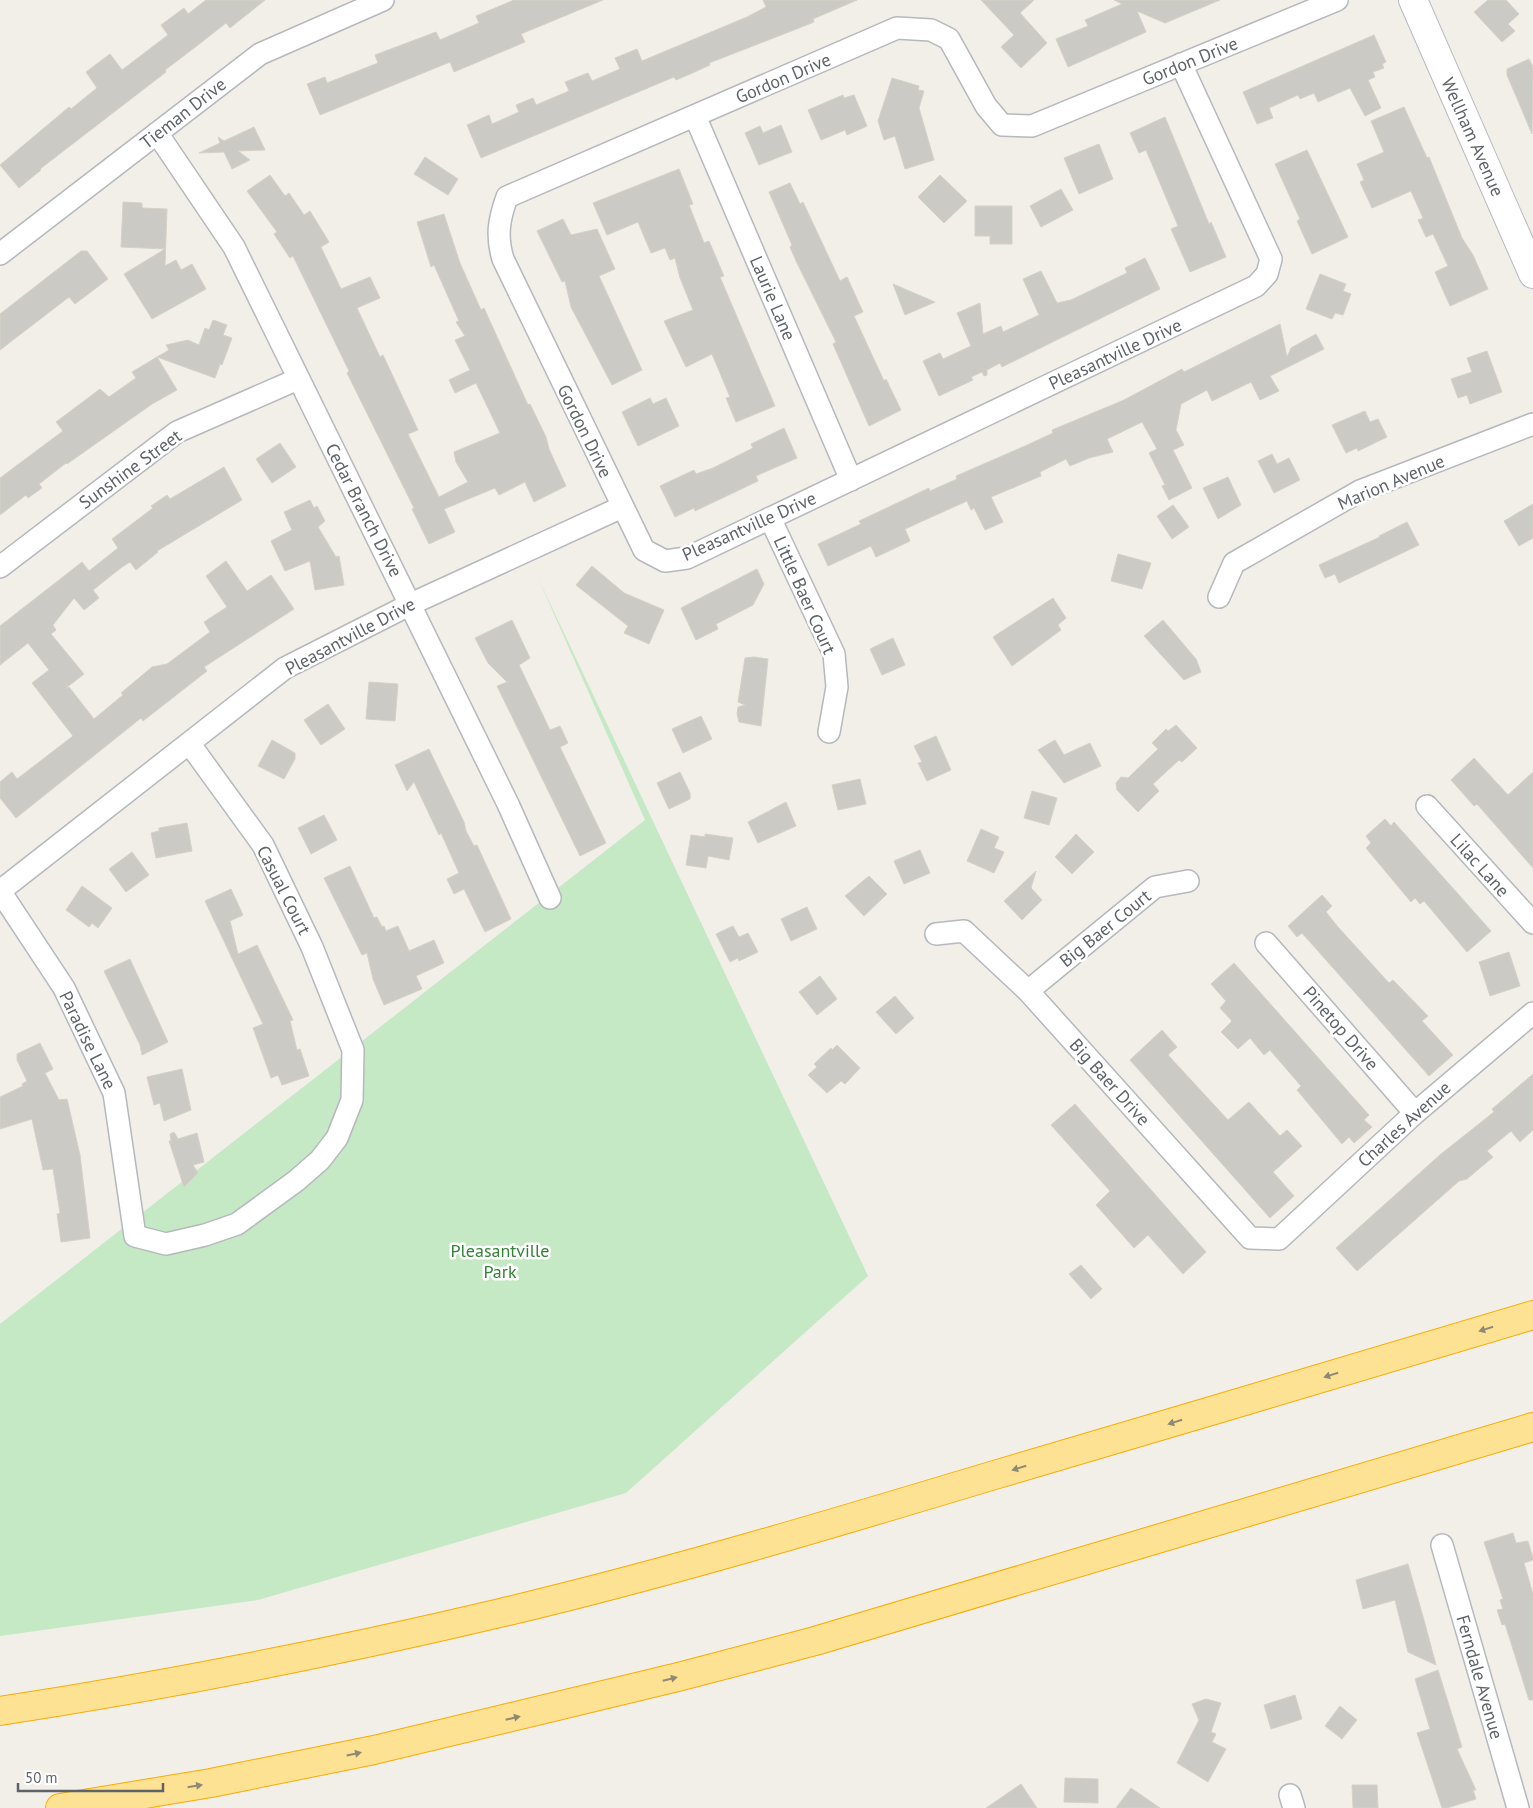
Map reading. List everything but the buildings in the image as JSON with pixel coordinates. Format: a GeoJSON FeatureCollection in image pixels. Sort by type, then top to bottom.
{"type":"FeatureCollection","features":[{"type":"Feature","properties":{"kind":"highway"},"geometry":{"type":"LineString","coordinates":[[0,1711],[191,1678],[356,1646],[501,1613],[654,1574],[803,1532],[1533,1315]]}},
{"type":"Feature","properties":{"kind":"highway"},"geometry":{"type":"LineString","coordinates":[[60,1808],[211,1783],[374,1750],[678,1676],[824,1638],[1533,1428]]}},
{"type":"Feature","properties":{"kind":"street","name":"Tieman Drive"},"geometry":{"type":"LineString","coordinates":[[0,254],[260,54],[383,0]]}},
{"type":"Feature","properties":{"kind":"street","name":"Gordon Drive"},"geometry":{"type":"LineString","coordinates":[[622,507],[503,258],[498,240],[500,216],[508,198],[897,28],[931,30],[949,39],[986,106],[1002,125],[1032,126],[1337,0]]}},
{"type":"Feature","properties":{"kind":"street","name":"Wellham Avenue"},"geometry":{"type":"LineString","coordinates":[[1413,0],[1533,274]]}},
{"type":"Feature","properties":{"kind":"street","name":"Pleasantville Drive"},"geometry":{"type":"LineString","coordinates":[[0,891],[285,668],[411,604],[622,507],[644,550],[665,561],[687,558],[1256,286],[1267,274],[1270,259],[1181,64]]}},
{"type":"Feature","properties":{"kind":"street","name":"Laurie Lane"},"geometry":{"type":"LineString","coordinates":[[695,116],[851,480]]}},
{"type":"Feature","properties":{"kind":"street","name":"Cedar Branch Drive"},"geometry":{"type":"LineString","coordinates":[[157,133],[234,246],[298,379],[411,604],[534,858],[550,898]]}},
{"type":"Feature","properties":{"kind":"street","name":"Sunshine Street"},"geometry":{"type":"LineString","coordinates":[[0,567],[177,432],[298,379]]}},
{"type":"Feature","properties":{"kind":"street","name":"Marion Avenue"},"geometry":{"type":"LineString","coordinates":[[1219,597],[1234,563],[1360,491],[1533,424]]}},
{"type":"Feature","properties":{"kind":"street","name":"Little Baer Court"},"geometry":{"type":"LineString","coordinates":[[770,518],[834,654],[837,687],[829,732]]}},
{"type":"Feature","properties":{"kind":"street","name":"Casual Court"},"geometry":{"type":"LineString","coordinates":[[135,1236],[166,1244],[205,1235],[237,1224],[296,1181],[320,1160],[337,1138],[352,1100],[353,1050],[312,947],[263,845],[189,743]]}},
{"type":"Feature","properties":{"kind":"street","name":"Lilac Lane"},"geometry":{"type":"LineString","coordinates":[[1427,806],[1533,923]]}},
{"type":"Feature","properties":{"kind":"street","name":"Big Baer Court"},"geometry":{"type":"LineString","coordinates":[[1028,991],[1155,887],[1188,881]]}},
{"type":"Feature","properties":{"kind":"street","name":"Paradise Lane"},"geometry":{"type":"LineString","coordinates":[[0,891],[64,988],[114,1093],[135,1236]]}},
{"type":"Feature","properties":{"kind":"street","name":"Big Baer Drive"},"geometry":{"type":"LineString","coordinates":[[936,934],[964,931],[1028,991],[1250,1238],[1279,1240]]}},
{"type":"Feature","properties":{"kind":"street","name":"Pinetop Drive"},"geometry":{"type":"LineString","coordinates":[[1266,943],[1415,1113]]}},
{"type":"Feature","properties":{"kind":"street","name":"Charles Avenue"},"geometry":{"type":"LineString","coordinates":[[1279,1240],[1415,1113],[1533,1013]]}},
{"type":"Feature","properties":{"kind":"street","name":"Ferndale Avenue"},"geometry":{"type":"LineString","coordinates":[[1442,1546],[1518,1808]]}},
{"type":"Feature","properties":{"kind":"green space","name":"Pleasantville Park"},"geometry":{"type":"Polygon","coordinates":[[[538,578],[868,1276],[626,1493],[258,1600],[0,1636],[0,1324],[645,820],[538,578]]]}}]}
